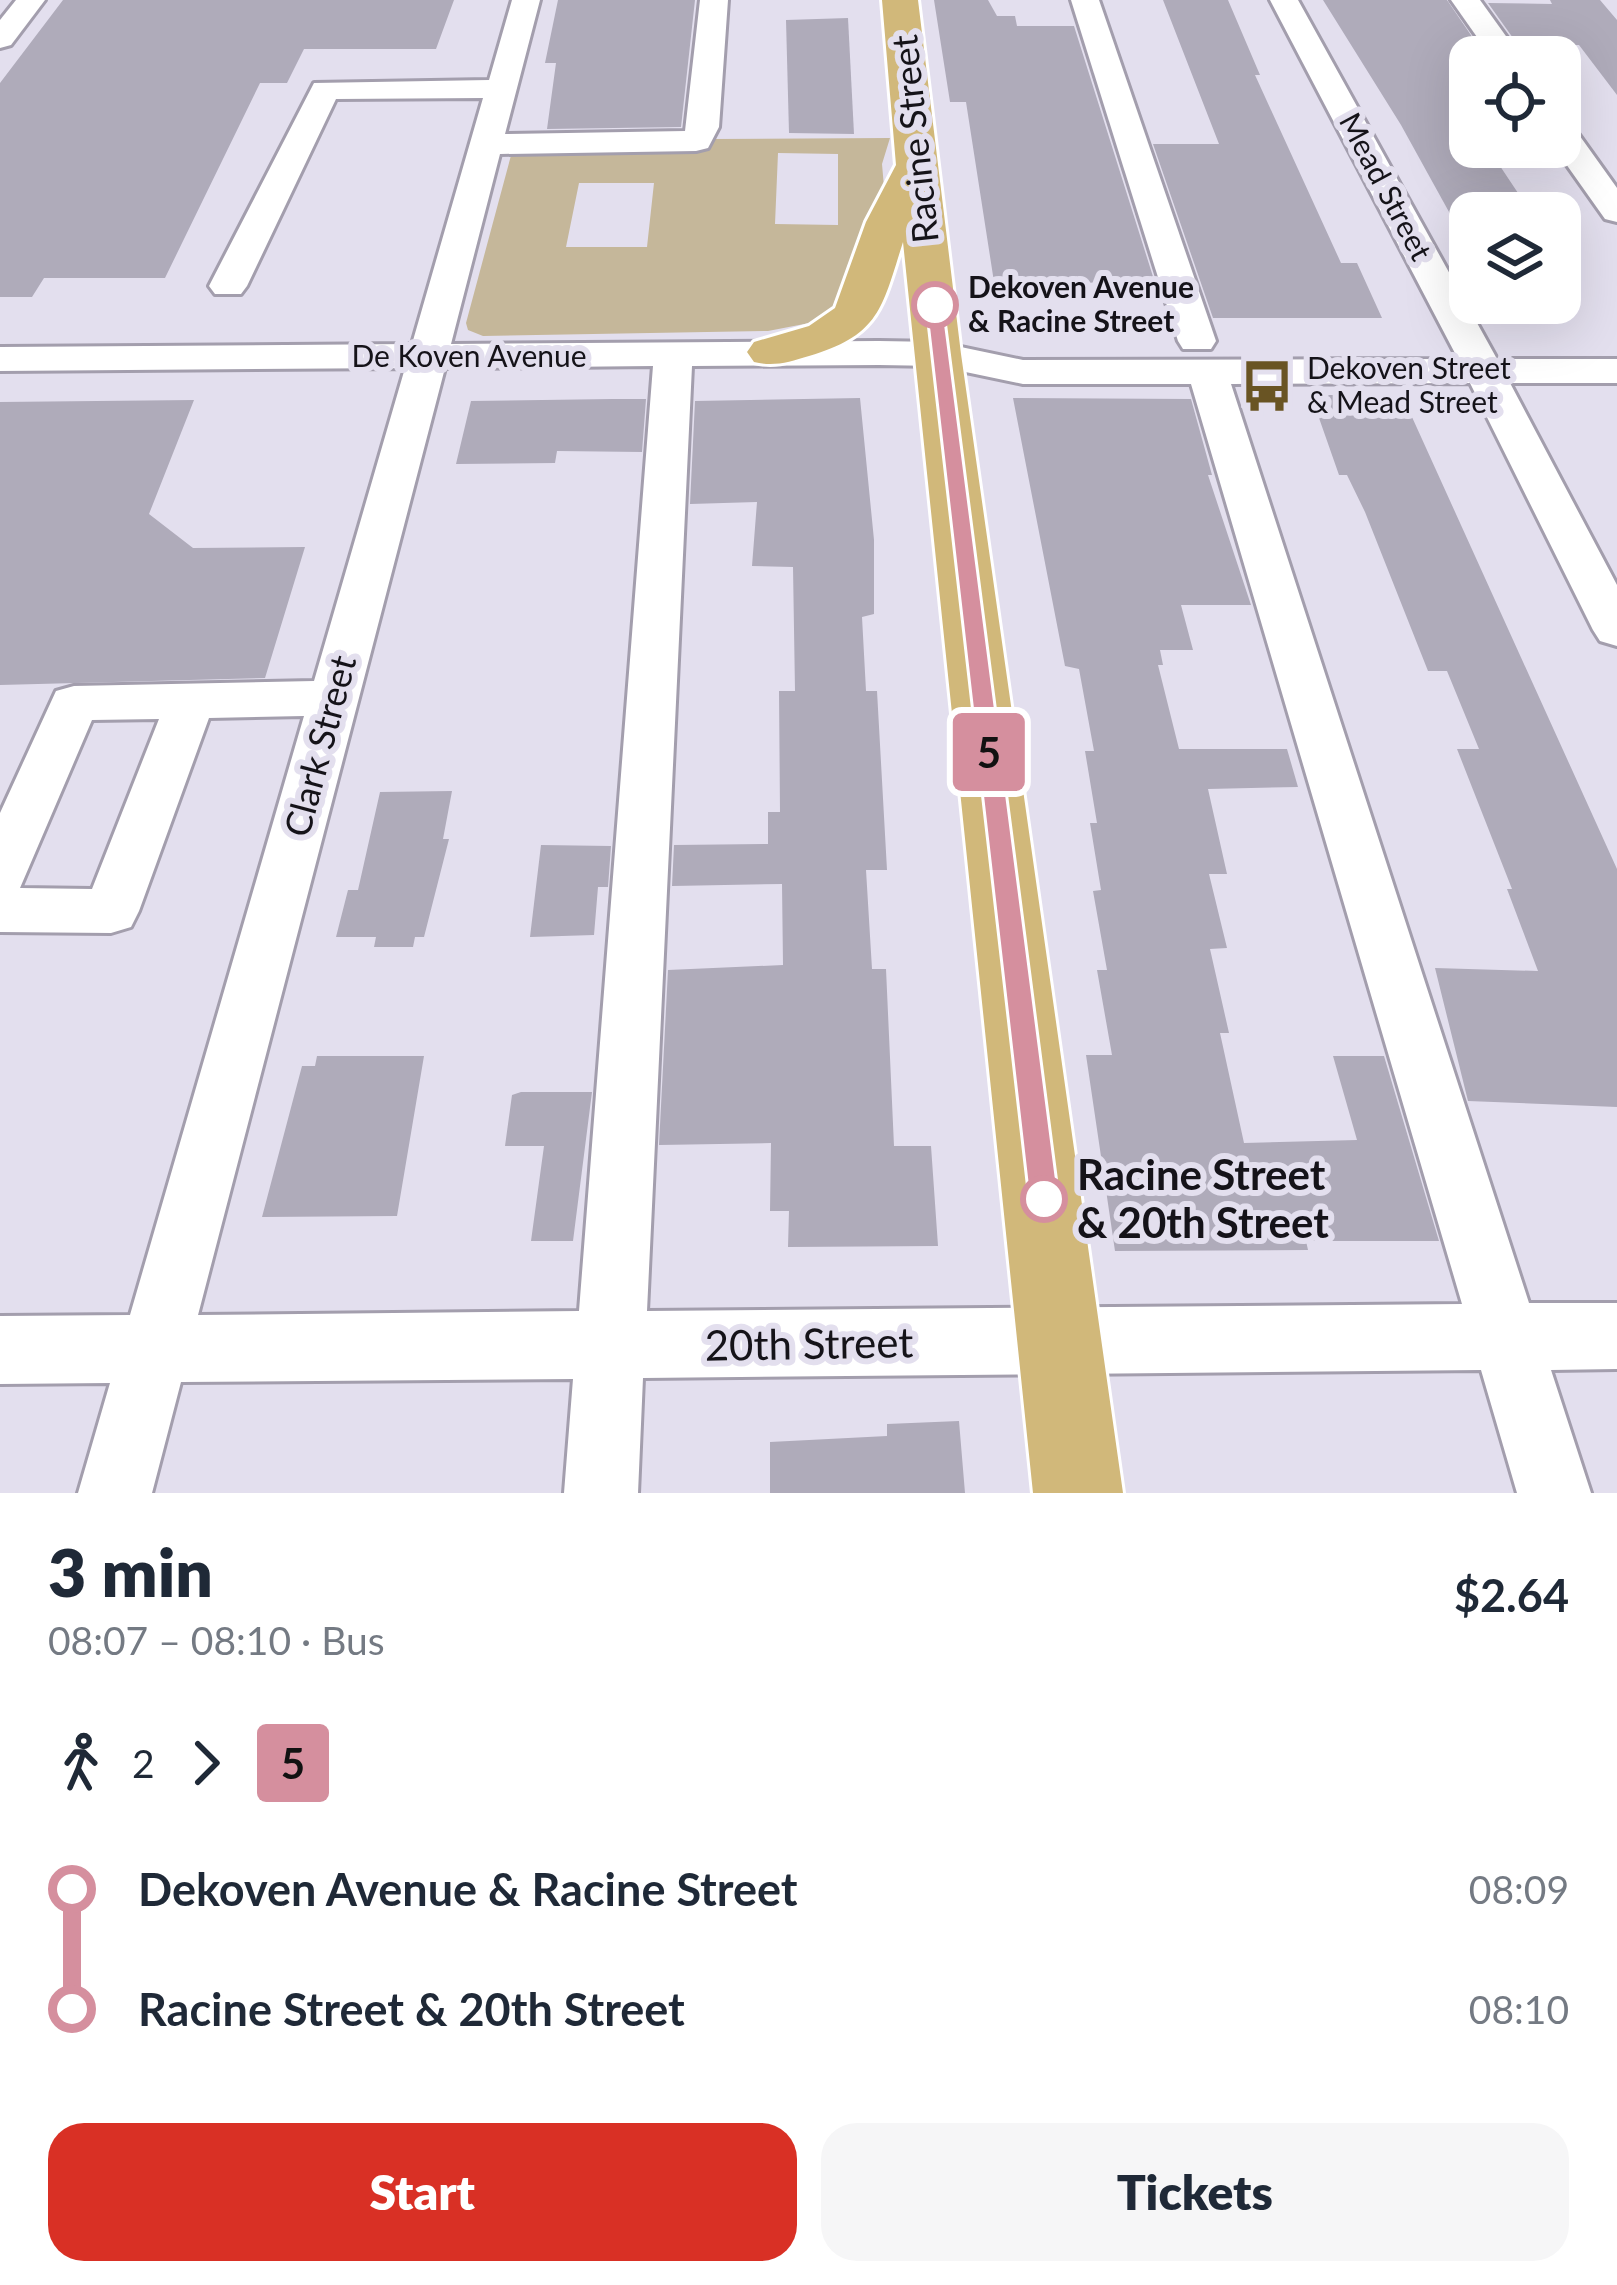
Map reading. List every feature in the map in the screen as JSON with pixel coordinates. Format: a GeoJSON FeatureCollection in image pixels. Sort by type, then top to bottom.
{"type":"FeatureCollection","features":[{"type":"Feature","properties":{"kind":"main road","name":"Racine Street"},"geometry":{"type":"LineString","coordinates":[[900,0],[937,354],[1078,1493]]}},
{"type":"Feature","properties":{"kind":"main road"},"geometry":{"type":"LineString","coordinates":[[770,352],[826,336],[856,315],[888,222],[915,168]]}},
{"type":"Feature","properties":{"kind":"street"},"geometry":{"type":"LineString","coordinates":[[0,39],[31,0]]}},
{"type":"Feature","properties":{"kind":"street","name":"Clark Street"},"geometry":{"type":"LineString","coordinates":[[115,1493],[526,0]]}},
{"type":"Feature","properties":{"kind":"street"},"geometry":{"type":"LineString","coordinates":[[484,144],[696,141],[703,127],[714,0]]}},
{"type":"Feature","properties":{"kind":"street"},"geometry":{"type":"LineString","coordinates":[[1085,0],[1202,356],[1554,1493]]}},
{"type":"Feature","properties":{"kind":"street","name":"Mead Street"},"geometry":{"type":"LineString","coordinates":[[1284,0],[1476,355],[1617,631]]}},
{"type":"Feature","properties":{"kind":"street"},"geometry":{"type":"LineString","coordinates":[[1465,0],[1491,36]]}},
{"type":"Feature","properties":{"kind":"street"},"geometry":{"type":"LineString","coordinates":[[229,286],[325,90],[500,89]]}},
{"type":"Feature","properties":{"kind":"street"},"geometry":{"type":"LineString","coordinates":[[1581,161],[1617,212]]}},
{"type":"Feature","properties":{"kind":"street","name":"De Koven Avenue"},"geometry":{"type":"LineString","coordinates":[[0,359],[937,354],[1023,372],[1202,356],[1476,355],[1617,339]]}},
{"type":"Feature","properties":{"kind":"street","name":"De Koven Avenue"},"geometry":{"type":"LineString","coordinates":[[1476,355],[1617,371]]}},
{"type":"Feature","properties":{"kind":"street"},"geometry":{"type":"LineString","coordinates":[[601,1493],[673,357]]}},
{"type":"Feature","properties":{"kind":"street"},"geometry":{"type":"LineString","coordinates":[[0,874],[74,703],[333,698]]}},
{"type":"Feature","properties":{"kind":"street"},"geometry":{"type":"LineString","coordinates":[[0,910],[111,911],[191,700]]}},
{"type":"Feature","properties":{"kind":"street","name":"20th Street"},"geometry":{"type":"LineString","coordinates":[[0,1350],[1617,1336]]}},
{"type":"Feature","properties":{"kind":"shaded area"},"geometry":{"type":"Polygon","coordinates":[[[890,138],[882,164],[884,187],[856,289],[825,320],[768,331],[483,336],[468,330],[466,323],[513,148],[706,146],[713,139],[890,138]],[[778,153],[775,224],[838,225],[838,154],[778,153]],[[579,183],[566,247],[647,247],[654,183],[579,183]]]}},
{"type":"Feature","properties":{"kind":"building"},"geometry":{"type":"Polygon","coordinates":[[[63,0],[454,0],[436,49],[304,49],[287,83],[260,83],[165,278],[44,278],[32,297],[0,297],[0,83],[63,0]]]}},
{"type":"Feature","properties":{"kind":"building"},"geometry":{"type":"Polygon","coordinates":[[[558,0],[695,0],[681,127],[547,129],[556,63],[545,63],[558,0]]]}},
{"type":"Feature","properties":{"kind":"building"},"geometry":{"type":"Polygon","coordinates":[[[934,0],[988,0],[997,16],[1015,16],[1017,26],[1074,26],[1155,283],[994,282],[966,102],[950,102],[934,0]]]}},
{"type":"Feature","properties":{"kind":"building"},"geometry":{"type":"Polygon","coordinates":[[[1163,0],[1228,0],[1260,75],[1255,75],[1341,263],[1357,263],[1382,318],[1213,318],[1153,144],[1219,144],[1163,0]]]}},
{"type":"Feature","properties":{"kind":"building"},"geometry":{"type":"Polygon","coordinates":[[[1323,0],[1447,0],[1472,36],[1449,36],[1449,168],[1501,168],[1517,192],[1449,192],[1449,212],[1323,0]]]}},
{"type":"Feature","properties":{"kind":"building"},"geometry":{"type":"Polygon","coordinates":[[[1550,0],[1600,0],[1617,20],[1617,95],[1581,48],[1581,36],[1512,36],[1488,3],[1552,4],[1550,0]]]}},
{"type":"Feature","properties":{"kind":"building"},"geometry":{"type":"Polygon","coordinates":[[[848,18],[854,134],[789,133],[786,20],[848,18]]]}},
{"type":"Feature","properties":{"kind":"building"},"geometry":{"type":"Polygon","coordinates":[[[1402,395],[1617,869],[1617,1107],[1468,1101],[1435,968],[1538,971],[1507,889],[1512,889],[1457,749],[1479,749],[1447,671],[1428,671],[1365,512],[1347,475],[1339,475],[1312,398],[1402,395]]]}},
{"type":"Feature","properties":{"kind":"building"},"geometry":{"type":"Polygon","coordinates":[[[860,398],[874,540],[874,614],[862,617],[866,691],[877,691],[887,870],[866,870],[872,969],[886,969],[894,1146],[931,1146],[938,1246],[788,1247],[789,1211],[770,1211],[771,1143],[659,1145],[668,970],[783,965],[782,884],[672,886],[674,845],[768,844],[768,812],[780,812],[779,691],[795,691],[793,567],[752,566],[757,502],[690,504],[695,401],[860,398]]]}},
{"type":"Feature","properties":{"kind":"building"},"geometry":{"type":"Polygon","coordinates":[[[1013,398],[1191,399],[1212,475],[1208,475],[1251,605],[1181,605],[1193,650],[1160,650],[1163,665],[1158,665],[1179,749],[1287,749],[1298,787],[1208,789],[1227,874],[1209,874],[1227,948],[1210,949],[1229,1033],[1220,1033],[1244,1143],[1357,1140],[1333,1056],[1384,1056],[1439,1241],[1306,1241],[1308,1250],[1115,1251],[1086,1055],[1112,1055],[1097,970],[1107,970],[1093,891],[1101,890],[1090,823],[1097,823],[1085,751],[1094,751],[1079,669],[1065,666],[1013,398]]]}},
{"type":"Feature","properties":{"kind":"building"},"geometry":{"type":"Polygon","coordinates":[[[646,399],[642,452],[557,451],[555,463],[456,464],[471,401],[646,399]]]}},
{"type":"Feature","properties":{"kind":"building"},"geometry":{"type":"Polygon","coordinates":[[[194,400],[149,514],[193,548],[305,547],[265,678],[0,685],[0,402],[194,400]]]}},
{"type":"Feature","properties":{"kind":"building"},"geometry":{"type":"Polygon","coordinates":[[[452,791],[443,839],[449,839],[424,937],[415,937],[413,947],[374,947],[376,937],[336,937],[348,890],[358,890],[380,792],[452,791]]]}},
{"type":"Feature","properties":{"kind":"building"},"geometry":{"type":"Polygon","coordinates":[[[541,845],[611,846],[608,887],[598,887],[594,935],[530,937],[541,845]]]}},
{"type":"Feature","properties":{"kind":"building"},"geometry":{"type":"Polygon","coordinates":[[[317,1056],[424,1056],[397,1216],[262,1217],[302,1066],[315,1066],[317,1056]]]}},
{"type":"Feature","properties":{"kind":"building"},"geometry":{"type":"Polygon","coordinates":[[[592,1092],[573,1241],[531,1241],[544,1146],[505,1146],[512,1095],[592,1092]]]}},
{"type":"Feature","properties":{"kind":"building"},"geometry":{"type":"Polygon","coordinates":[[[959,1421],[965,1493],[770,1493],[770,1442],[887,1436],[887,1424],[959,1421]]]}},
{"type":"Feature","properties":{"kind":"bus line","name":"5"},"geometry":{"type":"LineString","coordinates":[[935,305],[937,354],[1044,1199]]}},
{"type":"Feature","properties":{"kind":"place","name":"Dekoven Avenue & Racine Street"},"geometry":{"type":"Point","coordinates":[935,305]}},
{"type":"Feature","properties":{"kind":"place","name":"Dekoven Street & Mead Street"},"geometry":{"type":"Point","coordinates":[1267,386]}},
{"type":"Feature","properties":{"kind":"place","name":"Racine Street & 20th Street"},"geometry":{"type":"Point","coordinates":[1044,1199]}}]}
